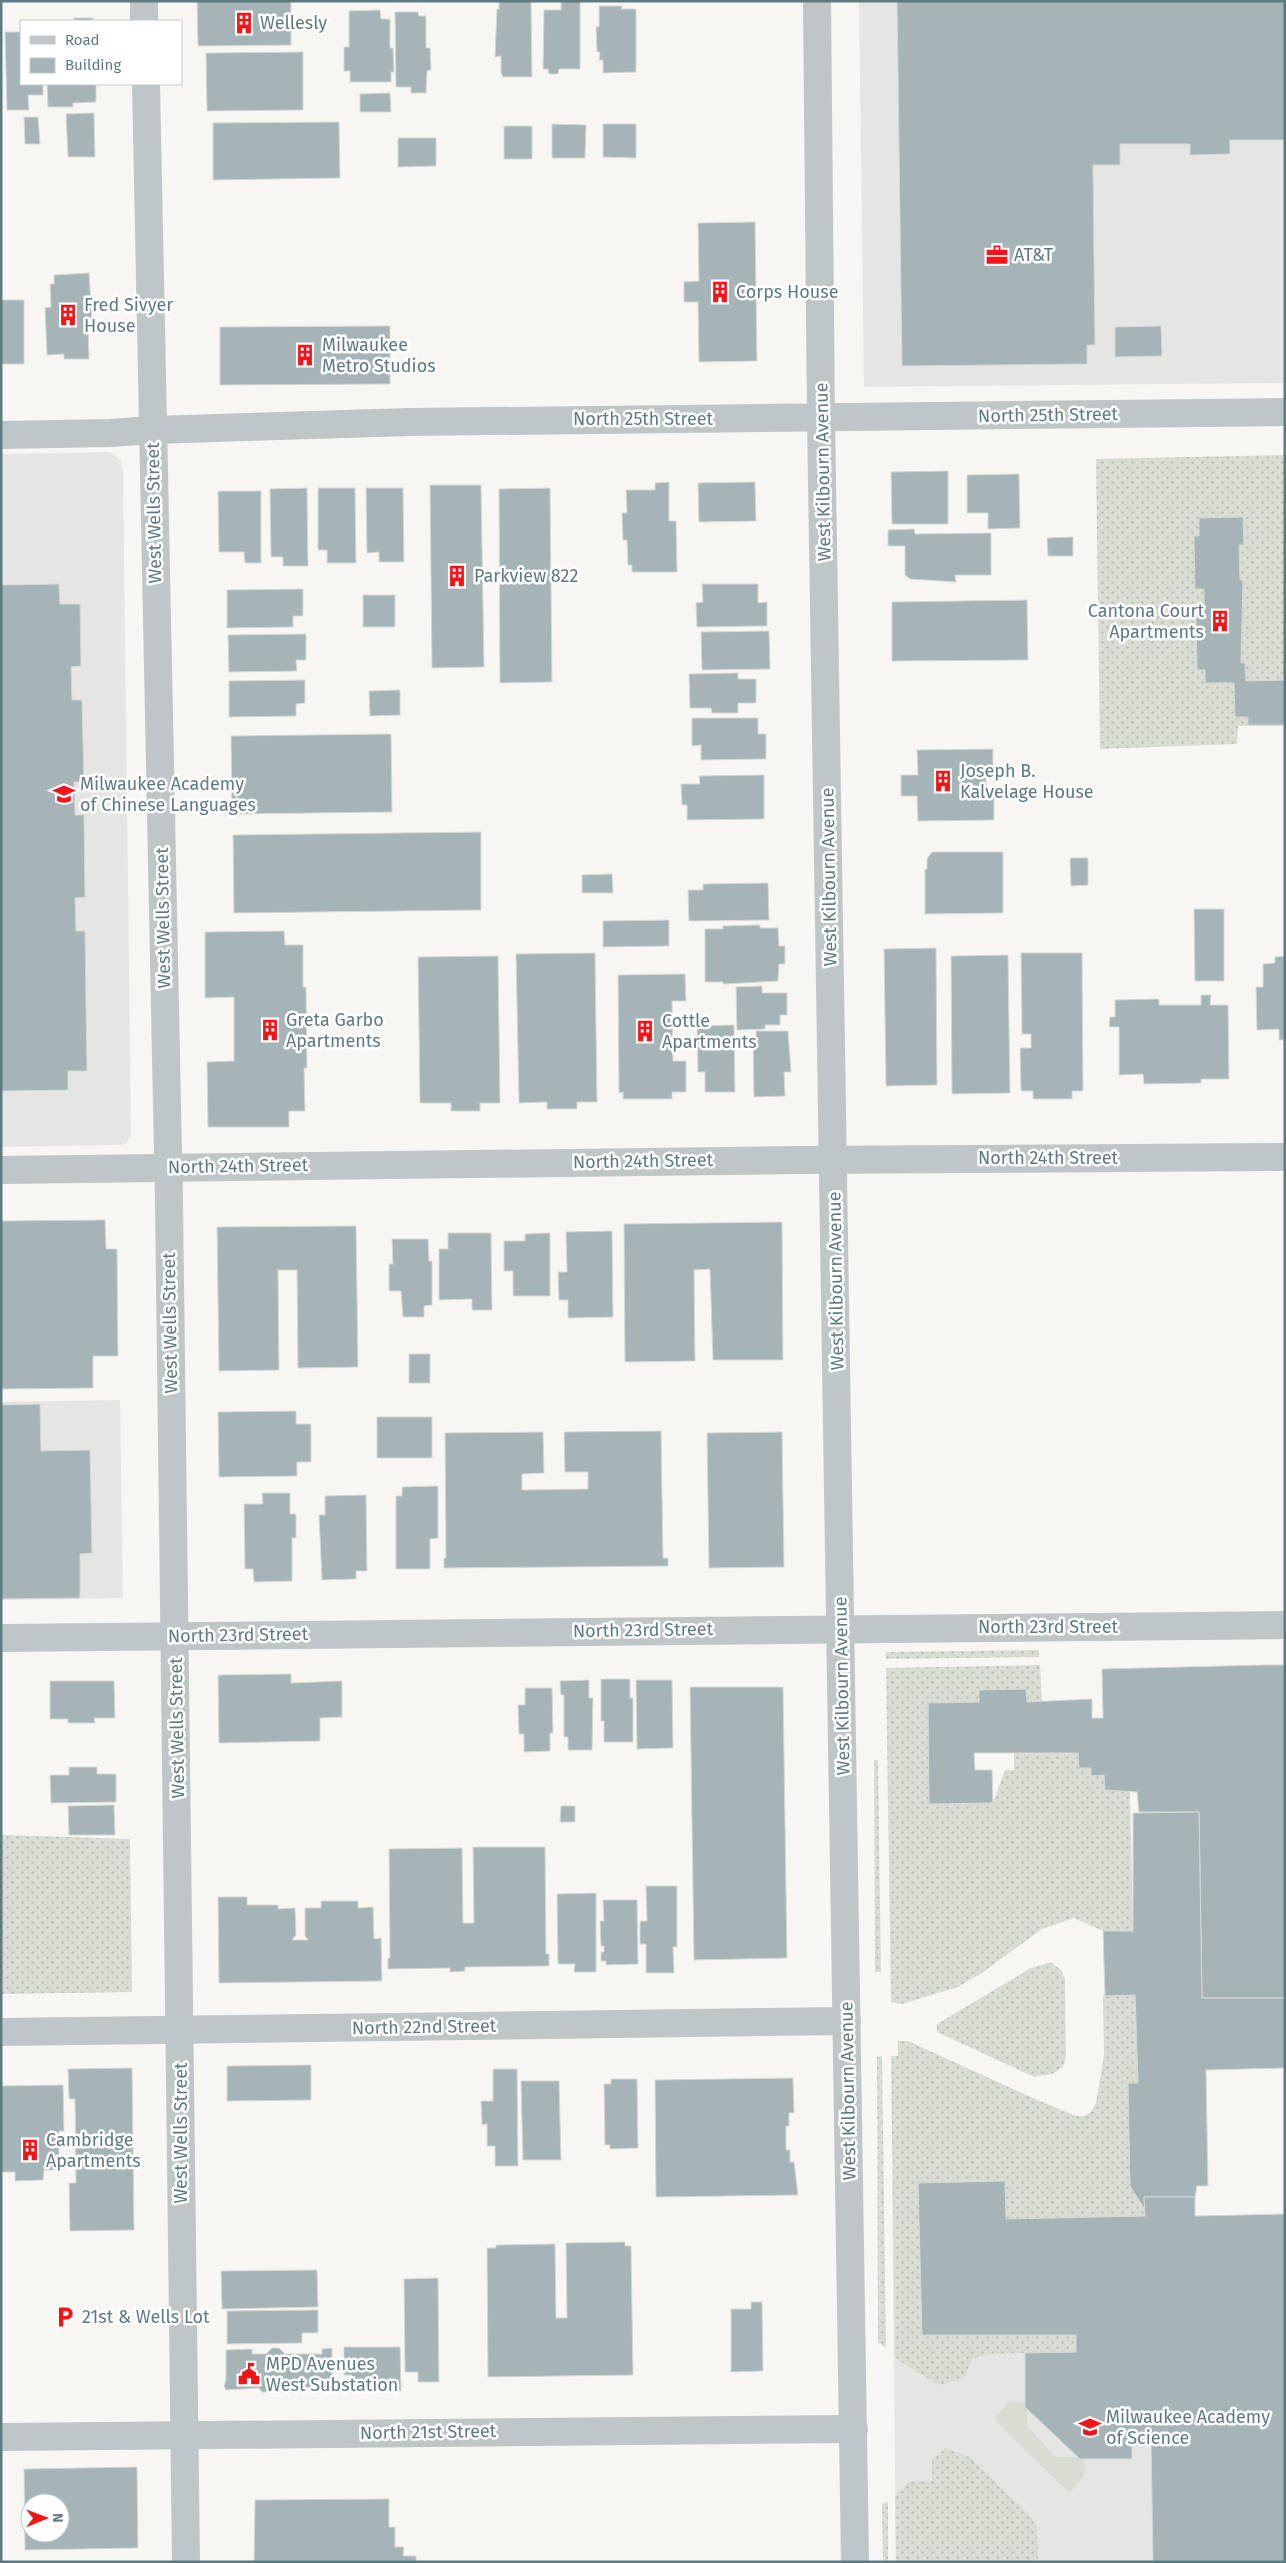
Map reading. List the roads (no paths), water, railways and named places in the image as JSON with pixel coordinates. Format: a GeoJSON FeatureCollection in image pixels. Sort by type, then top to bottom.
{"type":"FeatureCollection","features":[{"type":"Feature","properties":{"kind":"street"},"geometry":{"type":"LineString","coordinates":[[144,1],[144,20]]}},
{"type":"Feature","properties":{"kind":"street","name":"West Kilbourn Avenue"},"geometry":{"type":"LineString","coordinates":[[817,1],[855,2562]]}},
{"type":"Feature","properties":{"kind":"street","name":"West Wells Street"},"geometry":{"type":"LineString","coordinates":[[146,85],[168,1167],[181,2030],[186,2562]]}},
{"type":"Feature","properties":{"kind":"street","name":"North 25th Street"},"geometry":{"type":"LineString","coordinates":[[1,435],[410,422],[1285,412]]}},
{"type":"Feature","properties":{"kind":"street","name":"North 24th Street"},"geometry":{"type":"LineString","coordinates":[[1,1170],[834,1159],[1285,1156]]}},
{"type":"Feature","properties":{"kind":"street","name":"North 23rd Street"},"geometry":{"type":"LineString","coordinates":[[1,1638],[1285,1625]]}},
{"type":"Feature","properties":{"kind":"street","name":"North 22nd Street"},"geometry":{"type":"LineString","coordinates":[[1,2032],[847,2021]]}},
{"type":"Feature","properties":{"kind":"street","name":"North 21st Street"},"geometry":{"type":"LineString","coordinates":[[1,2437],[854,2429]]}},
{"type":"Feature","properties":{"kind":"place","name":"Wellesly"},"geometry":{"type":"Point","coordinates":[244,23]}},
{"type":"Feature","properties":{"kind":"place","name":"AT&T"},"geometry":{"type":"Point","coordinates":[997,255]}},
{"type":"Feature","properties":{"kind":"place","name":"Corps House"},"geometry":{"type":"Point","coordinates":[720,292]}},
{"type":"Feature","properties":{"kind":"place","name":"Fred Sivyer House"},"geometry":{"type":"Point","coordinates":[68,315]}},
{"type":"Feature","properties":{"kind":"place","name":"Milwaukee Metro Studios"},"geometry":{"type":"Point","coordinates":[305,355]}},
{"type":"Feature","properties":{"kind":"place","name":"Parkview 822"},"geometry":{"type":"Point","coordinates":[457,576]}},
{"type":"Feature","properties":{"kind":"place","name":"Cantona Court Apartments"},"geometry":{"type":"Point","coordinates":[1220,621]}},
{"type":"Feature","properties":{"kind":"place","name":"Joseph B. Kalvelage House"},"geometry":{"type":"Point","coordinates":[943,781]}},
{"type":"Feature","properties":{"kind":"place","name":"Milwaukee Academy of Chinese Languages"},"geometry":{"type":"Point","coordinates":[64,794]}},
{"type":"Feature","properties":{"kind":"place","name":"Greta Garbo Apartments"},"geometry":{"type":"Point","coordinates":[270,1030]}},
{"type":"Feature","properties":{"kind":"place","name":"Cottle Apartments"},"geometry":{"type":"Point","coordinates":[645,1031]}},
{"type":"Feature","properties":{"kind":"place","name":"Cambridge Apartments"},"geometry":{"type":"Point","coordinates":[30,2150]}},
{"type":"Feature","properties":{"kind":"place","name":"21st & Wells Lot"},"geometry":{"type":"Point","coordinates":[65,2317]}},
{"type":"Feature","properties":{"kind":"place","name":"MPD Avenues West Substation"},"geometry":{"type":"Point","coordinates":[249,2374]}},
{"type":"Feature","properties":{"kind":"place","name":"Milwaukee Academy of Science"},"geometry":{"type":"Point","coordinates":[1090,2427]}}]}
